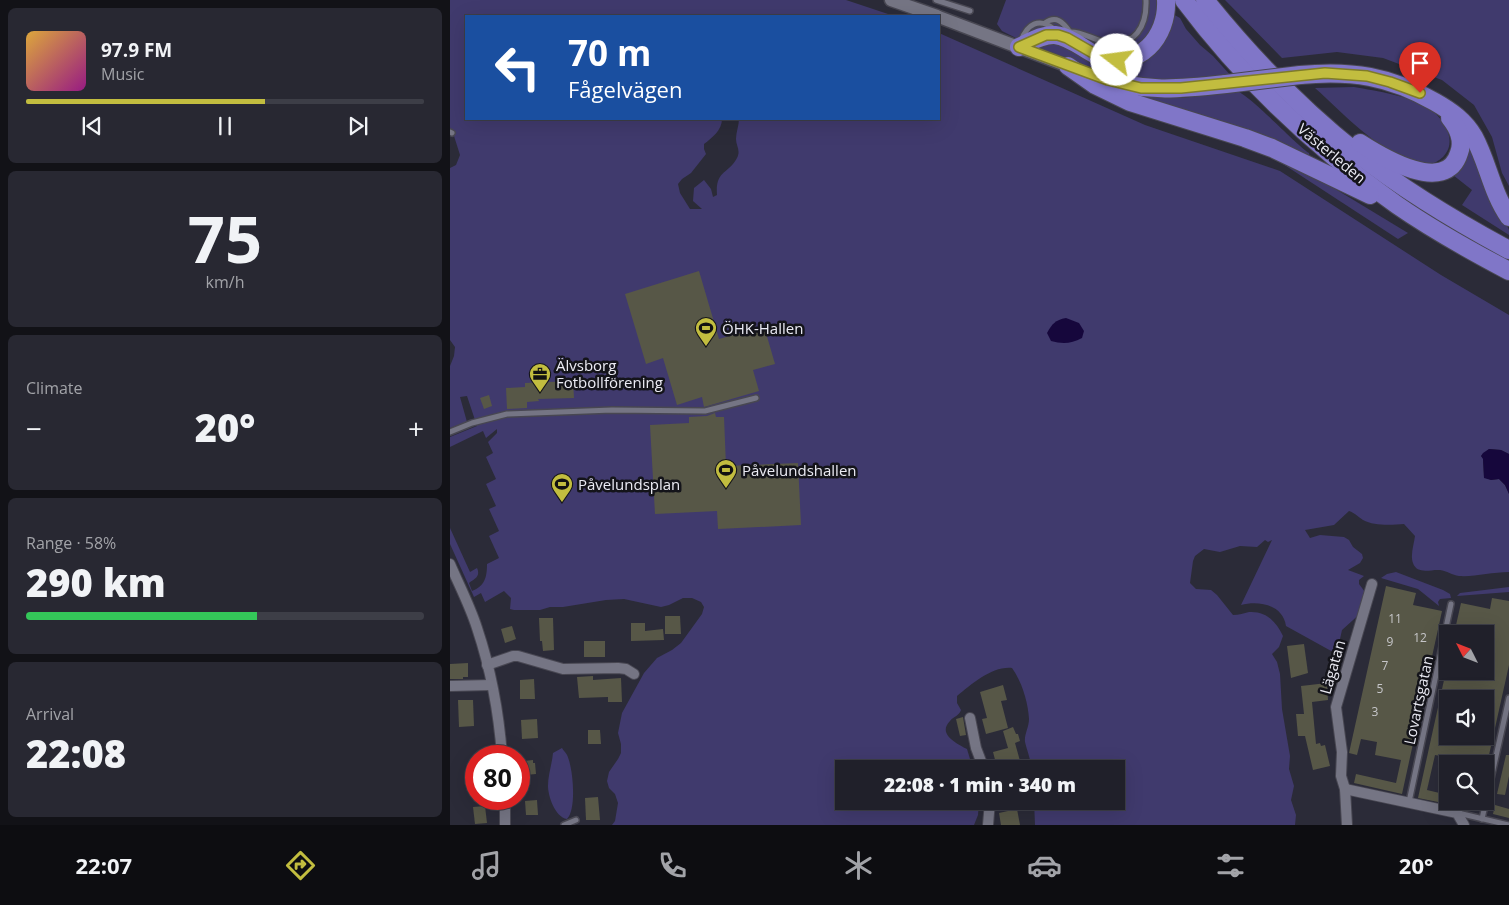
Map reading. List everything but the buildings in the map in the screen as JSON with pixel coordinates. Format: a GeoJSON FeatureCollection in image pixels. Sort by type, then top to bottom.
{"type":"FeatureCollection","features":[{"type":"Feature","properties":{"kind":"highway"},"geometry":{"type":"LineString","coordinates":[[1019,47],[1046,35],[1064,34],[1067,38],[1100,57],[1117,60],[1127,59],[1144,51],[1160,33],[1165,18],[1166,0]]}},
{"type":"Feature","properties":{"kind":"highway","name":"Västerleden"},"geometry":{"type":"LineString","coordinates":[[1184,0],[1228,55],[1268,98],[1354,174],[1434,228],[1509,271]]}},
{"type":"Feature","properties":{"kind":"highway","name":"Västerleden"},"geometry":{"type":"LineString","coordinates":[[1205,0],[1248,50],[1303,106],[1358,154],[1436,208],[1509,250]]}},
{"type":"Feature","properties":{"kind":"highway"},"geometry":{"type":"LineString","coordinates":[[1068,66],[1095,84],[1130,102],[1263,144],[1359,190],[1399,206]]}},
{"type":"Feature","properties":{"kind":"highway"},"geometry":{"type":"LineString","coordinates":[[1068,66],[1108,80],[1141,88],[1171,89],[1325,73],[1367,76],[1411,89],[1458,117],[1467,126],[1478,147],[1494,190],[1509,217]]}},
{"type":"Feature","properties":{"kind":"highway"},"geometry":{"type":"LineString","coordinates":[[1303,106],[1373,151],[1391,160],[1418,171],[1437,173],[1447,169],[1454,163],[1459,154],[1461,144],[1457,127],[1436,103]]}},
{"type":"Feature","properties":{"kind":"street"},"geometry":{"type":"LineString","coordinates":[[891,0],[935,15]]}},
{"type":"Feature","properties":{"kind":"street"},"geometry":{"type":"LineString","coordinates":[[940,17],[1068,66]]}},
{"type":"Feature","properties":{"kind":"street"},"geometry":{"type":"LineString","coordinates":[[450,564],[474,619],[487,665],[500,745]]}},
{"type":"Feature","properties":{"kind":"street","name":"Lägatan"},"geometry":{"type":"LineString","coordinates":[[1347,825],[1345,789],[1342,776],[1342,752],[1336,707],[1372,584]]}},
{"type":"Feature","properties":{"kind":"street"},"geometry":{"type":"LineString","coordinates":[[487,665],[518,656],[563,669],[618,668],[626,669],[634,674]]}},
{"type":"Feature","properties":{"kind":"street"},"geometry":{"type":"LineString","coordinates":[[450,686],[491,685]]}},
{"type":"Feature","properties":{"kind":"street"},"geometry":{"type":"LineString","coordinates":[[970,718],[976,748],[981,760]]}},
{"type":"Feature","properties":{"kind":"street"},"geometry":{"type":"LineString","coordinates":[[1345,789],[1457,813],[1464,825]]}},
{"type":"Feature","properties":{"kind":"street"},"geometry":{"type":"LineString","coordinates":[[505,810],[505,825]]}},
{"type":"Feature","properties":{"kind":"street"},"geometry":{"type":"LineString","coordinates":[[988,825],[989,810]]}},
{"type":"Feature","properties":{"kind":"lane"},"geometry":{"type":"LineString","coordinates":[[936,0],[970,11]]}},
{"type":"Feature","properties":{"kind":"lane"},"geometry":{"type":"LineString","coordinates":[[1019,47],[1025,31],[1029,26],[1036,23],[1045,23],[1064,34],[1076,32],[1104,42],[1118,44],[1128,41],[1136,36],[1145,19],[1146,0]]}},
{"type":"Feature","properties":{"kind":"lane"},"geometry":{"type":"LineString","coordinates":[[1045,23],[1050,19],[1061,21],[1064,34]]}},
{"type":"Feature","properties":{"kind":"lane"},"geometry":{"type":"LineString","coordinates":[[450,432],[484,419],[507,414],[612,410],[705,411],[756,398]]}},
{"type":"Feature","properties":{"kind":"lane","name":"Lovartsgatan"},"geometry":{"type":"LineString","coordinates":[[1409,802],[1451,604]]}},
{"type":"Feature","properties":{"kind":"lane"},"geometry":{"type":"LineString","coordinates":[[1482,819],[1509,698]]}},
{"type":"Feature","properties":{"kind":"lane"},"geometry":{"type":"LineString","coordinates":[[1457,813],[1509,824]]}},
{"type":"Feature","properties":{"kind":"lane"},"geometry":{"type":"LineString","coordinates":[[564,825],[576,820]]}},
{"type":"Feature","properties":{"kind":"shaded area"},"geometry":{"type":"Polygon","coordinates":[[[450,0],[846,0],[891,15],[465,15],[465,120],[722,120],[718,130],[704,144],[706,154],[691,173],[678,184],[680,193],[690,209],[702,209],[693,201],[694,188],[704,180],[711,189],[713,197],[717,195],[720,177],[734,163],[738,155],[736,139],[739,120],[940,120],[940,33],[1145,125],[1280,171],[1441,275],[1509,315],[1509,454],[1501,450],[1489,449],[1481,456],[1483,458],[1484,477],[1491,480],[1499,479],[1505,485],[1509,494],[1509,572],[1459,576],[1440,570],[1425,571],[1418,569],[1413,563],[1412,557],[1415,536],[1404,524],[1372,523],[1363,520],[1349,511],[1334,525],[1305,530],[1310,538],[1320,535],[1344,537],[1362,554],[1363,558],[1360,563],[1348,570],[1364,576],[1359,580],[1359,584],[1365,592],[1363,611],[1342,630],[1340,639],[1333,652],[1286,626],[1284,619],[1275,609],[1255,603],[1241,605],[1272,540],[1268,542],[1265,540],[1257,547],[1240,546],[1220,552],[1204,549],[1195,556],[1190,583],[1196,589],[1211,590],[1233,615],[1255,612],[1266,615],[1274,622],[1283,636],[1279,647],[1272,654],[1277,662],[1280,674],[1282,709],[1290,756],[1289,769],[1294,786],[1291,800],[1296,815],[1295,825],[1035,825],[1034,810],[1125,810],[1125,760],[1030,760],[1025,742],[1029,719],[1024,692],[1012,668],[1005,668],[990,673],[976,681],[957,696],[957,703],[961,710],[950,721],[946,730],[950,738],[967,749],[970,760],[835,760],[835,810],[978,810],[974,825],[612,825],[615,821],[618,803],[607,781],[609,772],[621,753],[618,733],[622,713],[644,673],[657,658],[681,643],[702,614],[704,607],[701,602],[692,598],[683,598],[661,607],[624,599],[550,607],[540,610],[514,610],[510,609],[511,598],[504,591],[485,602],[481,593],[474,597],[450,544],[450,528],[470,572],[477,568],[478,576],[469,583],[472,591],[482,584],[487,564],[499,558],[489,536],[499,531],[489,509],[496,506],[486,484],[496,479],[486,457],[493,453],[488,442],[497,433],[497,429],[486,438],[483,431],[450,447],[450,437],[477,426],[467,396],[460,397],[467,422],[450,428],[450,366],[455,347],[450,340],[450,168],[456,165],[460,155],[454,136],[450,134],[450,0]]]}},
{"type":"Feature","properties":{"kind":"shaded area"},"geometry":{"type":"Polygon","coordinates":[[[1006,0],[1156,0],[1159,6],[1158,24],[1132,52],[1102,51],[1058,26],[1045,28],[1020,40],[1002,31],[997,24],[1006,0]]]}},
{"type":"Feature","properties":{"kind":"shaded area"},"geometry":{"type":"Polygon","coordinates":[[[1225,0],[1509,0],[1509,186],[1502,173],[1492,137],[1474,105],[1442,80],[1383,58],[1337,52],[1282,58],[1225,0]]]}},
{"type":"Feature","properties":{"kind":"shaded area"},"geometry":{"type":"Polygon","coordinates":[[[1171,13],[1180,18],[1186,29],[1200,45],[1232,77],[1161,84],[1096,71],[1038,48],[1044,44],[1059,42],[1126,67],[1171,13]]]}},
{"type":"Feature","properties":{"kind":"shaded area"},"geometry":{"type":"Polygon","coordinates":[[[1354,87],[1404,97],[1430,109],[1445,125],[1448,132],[1449,145],[1443,157],[1433,163],[1421,163],[1385,147],[1360,129],[1315,88],[1354,87]]]}},
{"type":"Feature","properties":{"kind":"shaded area"},"geometry":{"type":"Polygon","coordinates":[[[1236,91],[1260,108],[1309,153],[1310,158],[1130,96],[1132,93],[1182,98],[1236,91]]]}},
{"type":"Feature","properties":{"kind":"shaded area"},"geometry":{"type":"Polygon","coordinates":[[[1464,134],[1509,230],[1509,235],[1462,205],[1472,190],[1453,175],[1464,134]]]}},
{"type":"Feature","properties":{"kind":"shaded area"},"geometry":{"type":"Polygon","coordinates":[[[1263,151],[1304,170],[1408,233],[1398,239],[1263,151]]]}},
{"type":"Feature","properties":{"kind":"shaded area"},"geometry":{"type":"Polygon","coordinates":[[[1066,318],[1079,323],[1084,331],[1082,338],[1066,343],[1051,341],[1047,333],[1056,321],[1066,318]]]}},
{"type":"Feature","properties":{"kind":"shaded area"},"geometry":{"type":"Polygon","coordinates":[[[1489,449],[1501,450],[1509,454],[1509,494],[1505,485],[1499,479],[1491,480],[1484,478],[1483,459],[1481,456],[1489,449]]]}},
{"type":"Feature","properties":{"kind":"shaded area"},"geometry":{"type":"Polygon","coordinates":[[[1396,572],[1443,590],[1450,594],[1451,598],[1440,599],[1438,602],[1439,606],[1418,589],[1381,578],[1396,572]]]}},
{"type":"Feature","properties":{"kind":"shaded area"},"geometry":{"type":"Polygon","coordinates":[[[1509,587],[1509,592],[1457,596],[1460,593],[1509,587]]]}},
{"type":"Feature","properties":{"kind":"shaded area"},"geometry":{"type":"Polygon","coordinates":[[[562,748],[569,761],[573,788],[572,806],[567,819],[556,810],[549,795],[548,786],[553,753],[562,748]]]}},
{"type":"Feature","properties":{"kind":"place","name":"ÖHK-Hallen"},"geometry":{"type":"Point","coordinates":[706,347]}},
{"type":"Feature","properties":{"kind":"place","name":"Älvsborg Fotbollförening"},"geometry":{"type":"Point","coordinates":[540,393]}},
{"type":"Feature","properties":{"kind":"place","name":"Påvelundshallen"},"geometry":{"type":"Point","coordinates":[726,489]}},
{"type":"Feature","properties":{"kind":"place","name":"Påvelundsplan"},"geometry":{"type":"Point","coordinates":[562,503]}},
{"type":"Feature","properties":{"kind":"route"},"geometry":{"type":"LineString","coordinates":[[1117,60],[1100,57],[1067,38],[1058,35],[1046,35],[1019,47],[1108,80],[1141,88],[1181,88],[1325,73],[1347,73],[1390,82],[1420,93]]}}]}
